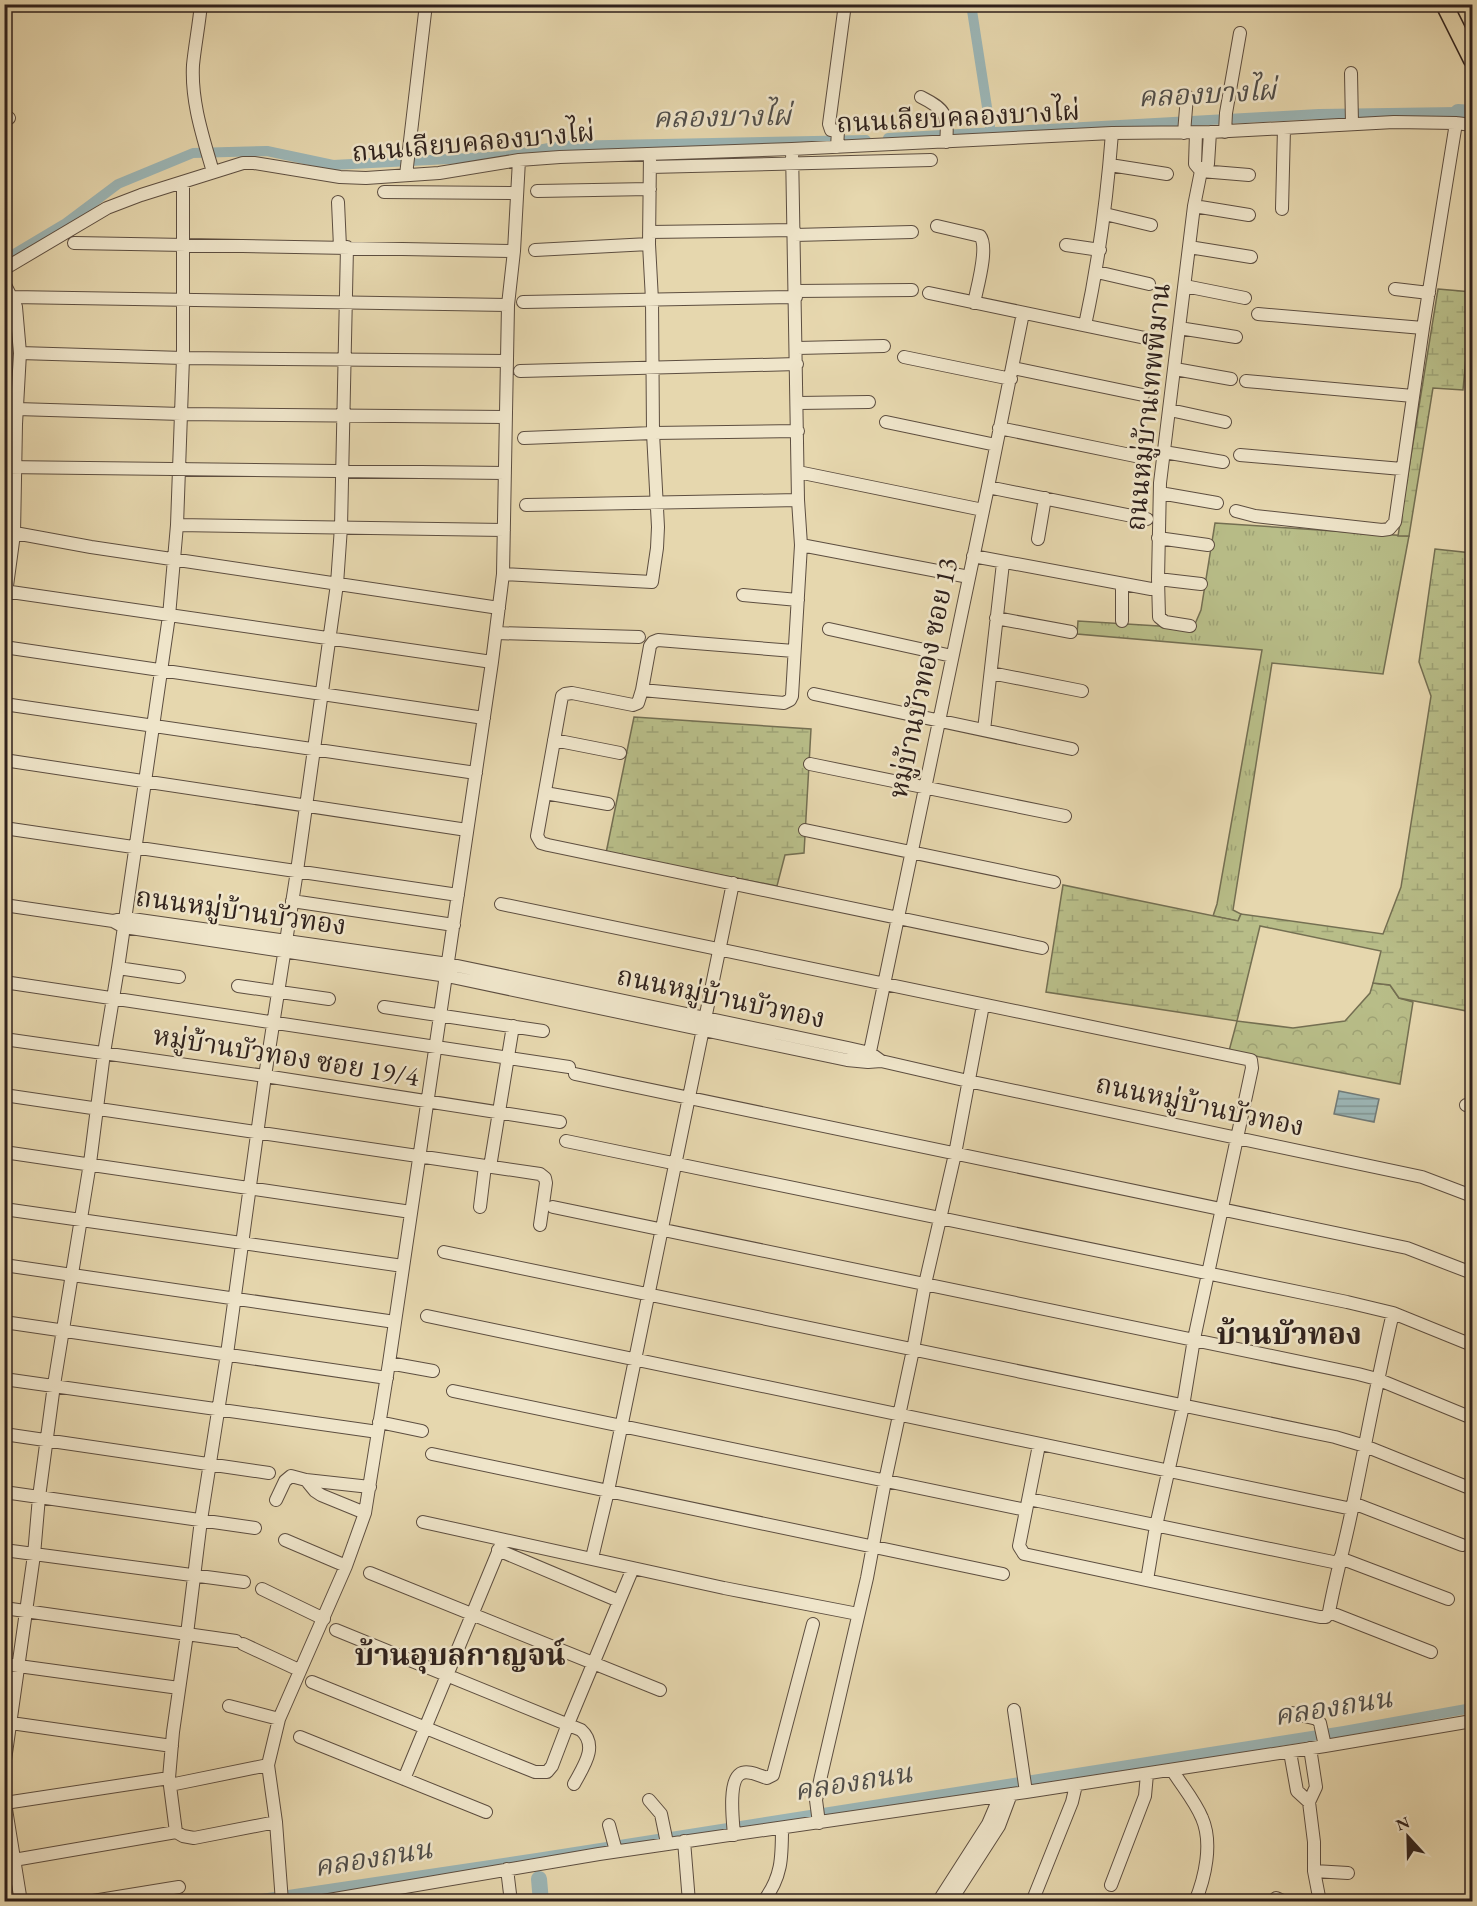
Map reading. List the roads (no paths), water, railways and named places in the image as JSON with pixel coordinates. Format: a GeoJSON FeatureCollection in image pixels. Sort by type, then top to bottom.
{"type":"FeatureCollection","features":[{"type":"Feature","properties":{"kind":"main road"},"geometry":{"type":"LineString","coordinates":[[1444,4],[1473,60]]}},
{"type":"Feature","properties":{"kind":"street"},"geometry":{"type":"LineString","coordinates":[[201,4],[193,67],[194,93],[202,136],[213,172]]}},
{"type":"Feature","properties":{"kind":"street"},"geometry":{"type":"LineString","coordinates":[[407,172],[426,4]]}},
{"type":"Feature","properties":{"kind":"street"},"geometry":{"type":"LineString","coordinates":[[837,141],[838,131],[831,130],[828,124],[845,4]]}},
{"type":"Feature","properties":{"kind":"street"},"geometry":{"type":"LineString","coordinates":[[1225,129],[1240,33]]}},
{"type":"Feature","properties":{"kind":"street"},"geometry":{"type":"LineString","coordinates":[[1351,73],[1352,122]]}},
{"type":"Feature","properties":{"kind":"street","name":"ถนนหมู่บ้านเทพพิมาน"},"geometry":{"type":"LineString","coordinates":[[1187,96],[1185,112],[1188,131],[1195,164],[1201,171]]}},
{"type":"Feature","properties":{"kind":"street"},"geometry":{"type":"LineString","coordinates":[[921,97],[937,105],[943,111],[947,139]]}},
{"type":"Feature","properties":{"kind":"street","name":"ถนนเลียบคลองบางไผ่"},"geometry":{"type":"LineString","coordinates":[[4,269],[107,208],[234,165],[254,163],[340,177],[366,178],[407,172],[439,173],[519,160],[650,154],[793,156],[837,141],[1210,132],[1225,129],[1284,128],[1352,122],[1473,125]]}},
{"type":"Feature","properties":{"kind":"street"},"geometry":{"type":"LineString","coordinates":[[1236,511],[1255,516],[1382,530],[1389,529],[1395,522],[1456,123]]}},
{"type":"Feature","properties":{"kind":"street"},"geometry":{"type":"LineString","coordinates":[[1282,209],[1284,128]]}},
{"type":"Feature","properties":{"kind":"street","name":"ถนนหมู่บ้านเทพพิมาน"},"geometry":{"type":"LineString","coordinates":[[1190,626],[1165,622],[1161,619],[1154,584],[1164,452],[1194,206],[1201,171],[1208,164],[1210,132]]}},
{"type":"Feature","properties":{"kind":"street"},"geometry":{"type":"LineString","coordinates":[[1085,325],[1100,250],[1112,133]]}},
{"type":"Feature","properties":{"kind":"street"},"geometry":{"type":"LineString","coordinates":[[503,574],[652,582],[657,548],[657,503],[653,433],[649,238],[650,154]]}},
{"type":"Feature","properties":{"kind":"street"},"geometry":{"type":"LineString","coordinates":[[650,167],[793,156],[930,160]]}},
{"type":"Feature","properties":{"kind":"street"},"geometry":{"type":"LineString","coordinates":[[642,690],[784,703],[792,696],[801,545],[798,500],[793,156]]}},
{"type":"Feature","properties":{"kind":"street"},"geometry":{"type":"LineString","coordinates":[[282,1901],[282,1880],[268,1765],[279,1719],[299,1670],[324,1619],[365,1513],[448,970],[500,608],[503,574],[508,305],[514,251],[519,160]]}},
{"type":"Feature","properties":{"kind":"street"},"geometry":{"type":"LineString","coordinates":[[1110,165],[1167,174]]}},
{"type":"Feature","properties":{"kind":"street"},"geometry":{"type":"LineString","coordinates":[[1201,171],[1249,175]]}},
{"type":"Feature","properties":{"kind":"street"},"geometry":{"type":"LineString","coordinates":[[21,1902],[5,1803],[7,1723],[18,1666],[34,1555],[39,1497],[54,1385],[90,1163],[96,1108],[118,968],[120,922],[134,847],[169,616],[177,525],[183,358],[183,182]]}},
{"type":"Feature","properties":{"kind":"street"},"geometry":{"type":"LineString","coordinates":[[537,191],[650,189]]}},
{"type":"Feature","properties":{"kind":"street"},"geometry":{"type":"LineString","coordinates":[[384,192],[517,193]]}},
{"type":"Feature","properties":{"kind":"street"},"geometry":{"type":"LineString","coordinates":[[176,1832],[169,1782],[179,1688],[201,1520],[227,1354],[241,1243],[337,584],[341,527],[347,304],[339,202]]}},
{"type":"Feature","properties":{"kind":"street"},"geometry":{"type":"LineString","coordinates":[[1194,206],[1249,215]]}},
{"type":"Feature","properties":{"kind":"street"},"geometry":{"type":"LineString","coordinates":[[1105,214],[1151,225]]}},
{"type":"Feature","properties":{"kind":"street"},"geometry":{"type":"LineString","coordinates":[[937,226],[980,236],[983,239],[983,256],[974,303]]}},
{"type":"Feature","properties":{"kind":"street"},"geometry":{"type":"LineString","coordinates":[[535,250],[649,238],[794,232],[912,232]]}},
{"type":"Feature","properties":{"kind":"street"},"geometry":{"type":"LineString","coordinates":[[74,243],[514,251]]}},
{"type":"Feature","properties":{"kind":"street"},"geometry":{"type":"LineString","coordinates":[[1066,245],[1100,250]]}},
{"type":"Feature","properties":{"kind":"street"},"geometry":{"type":"LineString","coordinates":[[1189,247],[1251,257]]}},
{"type":"Feature","properties":{"kind":"street"},"geometry":{"type":"LineString","coordinates":[[1096,272],[1149,284]]}},
{"type":"Feature","properties":{"kind":"street"},"geometry":{"type":"LineString","coordinates":[[4,283],[16,307],[20,353],[17,409],[10,467],[9,533],[4,608]]}},
{"type":"Feature","properties":{"kind":"street"},"geometry":{"type":"LineString","coordinates":[[1185,286],[1245,298]]}},
{"type":"Feature","properties":{"kind":"street"},"geometry":{"type":"LineString","coordinates":[[1395,289],[1429,293]]}},
{"type":"Feature","properties":{"kind":"street"},"geometry":{"type":"LineString","coordinates":[[523,302],[652,300],[912,290]]}},
{"type":"Feature","properties":{"kind":"street"},"geometry":{"type":"LineString","coordinates":[[929,293],[1150,339]]}},
{"type":"Feature","properties":{"kind":"street"},"geometry":{"type":"LineString","coordinates":[[12,297],[508,305]]}},
{"type":"Feature","properties":{"kind":"street","name":"หมู่บ้านบัวทอง ซอย 13"},"geometry":{"type":"LineString","coordinates":[[873,1059],[897,918],[1023,313]]}},
{"type":"Feature","properties":{"kind":"street"},"geometry":{"type":"LineString","coordinates":[[1258,314],[1423,328]]}},
{"type":"Feature","properties":{"kind":"street"},"geometry":{"type":"LineString","coordinates":[[1179,328],[1236,337]]}},
{"type":"Feature","properties":{"kind":"street"},"geometry":{"type":"LineString","coordinates":[[796,348],[884,346]]}},
{"type":"Feature","properties":{"kind":"street"},"geometry":{"type":"LineString","coordinates":[[20,353],[183,358],[507,361]]}},
{"type":"Feature","properties":{"kind":"street"},"geometry":{"type":"LineString","coordinates":[[904,357],[1143,395]]}},
{"type":"Feature","properties":{"kind":"street"},"geometry":{"type":"LineString","coordinates":[[520,371],[797,364]]}},
{"type":"Feature","properties":{"kind":"street"},"geometry":{"type":"LineString","coordinates":[[1175,369],[1231,380]]}},
{"type":"Feature","properties":{"kind":"street"},"geometry":{"type":"LineString","coordinates":[[1246,381],[1413,396]]}},
{"type":"Feature","properties":{"kind":"street"},"geometry":{"type":"LineString","coordinates":[[798,403],[868,402]]}},
{"type":"Feature","properties":{"kind":"street"},"geometry":{"type":"LineString","coordinates":[[17,409],[181,414],[505,417]]}},
{"type":"Feature","properties":{"kind":"street"},"geometry":{"type":"LineString","coordinates":[[1170,410],[1225,422]]}},
{"type":"Feature","properties":{"kind":"street"},"geometry":{"type":"LineString","coordinates":[[886,422],[996,445]]}},
{"type":"Feature","properties":{"kind":"street"},"geometry":{"type":"LineString","coordinates":[[999,428],[1145,458]]}},
{"type":"Feature","properties":{"kind":"street"},"geometry":{"type":"LineString","coordinates":[[524,438],[798,431]]}},
{"type":"Feature","properties":{"kind":"street"},"geometry":{"type":"LineString","coordinates":[[1164,452],[1223,462]]}},
{"type":"Feature","properties":{"kind":"street"},"geometry":{"type":"LineString","coordinates":[[1240,455],[1402,470]]}},
{"type":"Feature","properties":{"kind":"street"},"geometry":{"type":"LineString","coordinates":[[10,467],[505,473]]}},
{"type":"Feature","properties":{"kind":"street"},"geometry":{"type":"LineString","coordinates":[[798,472],[983,510]]}},
{"type":"Feature","properties":{"kind":"street"},"geometry":{"type":"LineString","coordinates":[[988,486],[1147,519]]}},
{"type":"Feature","properties":{"kind":"street"},"geometry":{"type":"LineString","coordinates":[[1160,493],[1217,503]]}},
{"type":"Feature","properties":{"kind":"street"},"geometry":{"type":"LineString","coordinates":[[1038,539],[1045,498]]}},
{"type":"Feature","properties":{"kind":"street"},"geometry":{"type":"LineString","coordinates":[[526,505],[798,500]]}},
{"type":"Feature","properties":{"kind":"street"},"geometry":{"type":"LineString","coordinates":[[177,525],[504,530]]}},
{"type":"Feature","properties":{"kind":"street"},"geometry":{"type":"LineString","coordinates":[[9,533],[500,608]]}},
{"type":"Feature","properties":{"kind":"street"},"geometry":{"type":"LineString","coordinates":[[1158,538],[1208,545]]}},
{"type":"Feature","properties":{"kind":"street"},"geometry":{"type":"LineString","coordinates":[[801,545],[969,577]]}},
{"type":"Feature","properties":{"kind":"street"},"geometry":{"type":"LineString","coordinates":[[973,556],[1122,584],[1202,584]]}},
{"type":"Feature","properties":{"kind":"street"},"geometry":{"type":"LineString","coordinates":[[984,730],[1003,563]]}},
{"type":"Feature","properties":{"kind":"street"},"geometry":{"type":"LineString","coordinates":[[1122,584],[1122,621]]}},
{"type":"Feature","properties":{"kind":"street"},"geometry":{"type":"LineString","coordinates":[[6,591],[492,662]]}},
{"type":"Feature","properties":{"kind":"street"},"geometry":{"type":"LineString","coordinates":[[743,595],[798,600]]}},
{"type":"Feature","properties":{"kind":"street"},"geometry":{"type":"LineString","coordinates":[[996,618],[1071,632]]}},
{"type":"Feature","properties":{"kind":"street"},"geometry":{"type":"LineString","coordinates":[[829,629],[952,656]]}},
{"type":"Feature","properties":{"kind":"street"},"geometry":{"type":"LineString","coordinates":[[496,633],[639,637]]}},
{"type":"Feature","properties":{"kind":"street"},"geometry":{"type":"LineString","coordinates":[[794,651],[658,640],[651,646],[638,703],[633,705],[572,693],[562,696],[537,836],[541,843],[1042,948]]}},
{"type":"Feature","properties":{"kind":"street"},"geometry":{"type":"LineString","coordinates":[[4,647],[160,672],[484,718]]}},
{"type":"Feature","properties":{"kind":"street"},"geometry":{"type":"LineString","coordinates":[[992,673],[1082,692]]}},
{"type":"Feature","properties":{"kind":"street"},"geometry":{"type":"LineString","coordinates":[[814,694],[1072,749]]}},
{"type":"Feature","properties":{"kind":"street"},"geometry":{"type":"LineString","coordinates":[[4,704],[476,773]]}},
{"type":"Feature","properties":{"kind":"street"},"geometry":{"type":"LineString","coordinates":[[554,740],[621,753]]}},
{"type":"Feature","properties":{"kind":"street"},"geometry":{"type":"LineString","coordinates":[[4,760],[467,830]]}},
{"type":"Feature","properties":{"kind":"street"},"geometry":{"type":"LineString","coordinates":[[810,764],[1065,816]]}},
{"type":"Feature","properties":{"kind":"street"},"geometry":{"type":"LineString","coordinates":[[545,793],[608,804]]}},
{"type":"Feature","properties":{"kind":"street"},"geometry":{"type":"LineString","coordinates":[[4,828],[458,895]]}},
{"type":"Feature","properties":{"kind":"street"},"geometry":{"type":"LineString","coordinates":[[805,830],[1054,882]]}},
{"type":"Feature","properties":{"kind":"street"},"geometry":{"type":"LineString","coordinates":[[592,1558],[649,1295],[733,883]]}},
{"type":"Feature","properties":{"kind":"street"},"geometry":{"type":"LineString","coordinates":[[292,901],[454,925]]}},
{"type":"Feature","properties":{"kind":"street"},"geometry":{"type":"LineString","coordinates":[[501,904],[1251,1060],[1252,1068],[1194,1339],[1147,1580]]}},
{"type":"Feature","properties":{"kind":"street","name":"ถนนหมู่บ้านบัวทอง"},"geometry":{"type":"LineString","coordinates":[[4,905],[448,970],[1422,1177],[1473,1196]]}},
{"type":"Feature","properties":{"kind":"street"},"geometry":{"type":"LineString","coordinates":[[118,968],[179,977]]}},
{"type":"Feature","properties":{"kind":"street"},"geometry":{"type":"LineString","coordinates":[[4,982],[508,1058],[572,1070],[955,1154],[1407,1248],[1473,1273]]}},
{"type":"Feature","properties":{"kind":"street"},"geometry":{"type":"LineString","coordinates":[[238,986],[329,999]]}},
{"type":"Feature","properties":{"kind":"street"},"geometry":{"type":"LineString","coordinates":[[818,1819],[816,1800],[873,1546],[925,1284],[955,1154],[983,1005]]}},
{"type":"Feature","properties":{"kind":"street"},"geometry":{"type":"LineString","coordinates":[[384,1007],[543,1031]]}},
{"type":"Feature","properties":{"kind":"street"},"geometry":{"type":"LineString","coordinates":[[480,1207],[500,1113],[513,1026]]}},
{"type":"Feature","properties":{"kind":"street","name":"หมู่บ้านบัวทอง ซอย 19/4"},"geometry":{"type":"LineString","coordinates":[[4,1039],[265,1076],[560,1122]]}},
{"type":"Feature","properties":{"kind":"street"},"geometry":{"type":"LineString","coordinates":[[4,1095],[544,1175],[546,1183],[540,1225]]}},
{"type":"Feature","properties":{"kind":"street"},"geometry":{"type":"LineString","coordinates":[[566,1141],[1393,1313],[1473,1345]]}},
{"type":"Feature","properties":{"kind":"street"},"geometry":{"type":"LineString","coordinates":[[4,1152],[411,1212]]}},
{"type":"Feature","properties":{"kind":"street"},"geometry":{"type":"LineString","coordinates":[[554,1207],[1377,1379],[1473,1418]]}},
{"type":"Feature","properties":{"kind":"street"},"geometry":{"type":"LineString","coordinates":[[4,1209],[403,1266]]}},
{"type":"Feature","properties":{"kind":"street"},"geometry":{"type":"LineString","coordinates":[[444,1252],[1335,1437],[1365,1446],[1473,1489]]}},
{"type":"Feature","properties":{"kind":"street"},"geometry":{"type":"LineString","coordinates":[[4,1265],[395,1322]]}},
{"type":"Feature","properties":{"kind":"street"},"geometry":{"type":"LineString","coordinates":[[1039,1445],[1018,1546],[1024,1554],[1326,1617],[1353,1506],[1377,1379],[1393,1313]]}},
{"type":"Feature","properties":{"kind":"street"},"geometry":{"type":"LineString","coordinates":[[427,1316],[1039,1445],[1353,1506],[1462,1545]]}},
{"type":"Feature","properties":{"kind":"street"},"geometry":{"type":"LineString","coordinates":[[4,1322],[387,1378]]}},
{"type":"Feature","properties":{"kind":"street"},"geometry":{"type":"LineString","coordinates":[[389,1363],[433,1371]]}},
{"type":"Feature","properties":{"kind":"street"},"geometry":{"type":"LineString","coordinates":[[4,1379],[218,1409],[422,1431]]}},
{"type":"Feature","properties":{"kind":"street"},"geometry":{"type":"LineString","coordinates":[[453,1391],[885,1481],[1156,1526],[1339,1561],[1448,1599]]}},
{"type":"Feature","properties":{"kind":"street"},"geometry":{"type":"LineString","coordinates":[[4,1434],[269,1473]]}},
{"type":"Feature","properties":{"kind":"street"},"geometry":{"type":"LineString","coordinates":[[432,1454],[1003,1574]]}},
{"type":"Feature","properties":{"kind":"street"},"geometry":{"type":"LineString","coordinates":[[276,1500],[285,1481],[291,1476],[306,1480],[370,1487]]}},
{"type":"Feature","properties":{"kind":"street"},"geometry":{"type":"LineString","coordinates":[[306,1480],[321,1495],[365,1513]]}},
{"type":"Feature","properties":{"kind":"street"},"geometry":{"type":"LineString","coordinates":[[4,1492],[255,1528]]}},
{"type":"Feature","properties":{"kind":"street"},"geometry":{"type":"LineString","coordinates":[[423,1522],[500,1545],[619,1601]]}},
{"type":"Feature","properties":{"kind":"street"},"geometry":{"type":"LineString","coordinates":[[285,1540],[346,1566]]}},
{"type":"Feature","properties":{"kind":"street"},"geometry":{"type":"LineString","coordinates":[[500,1545],[592,1558],[858,1614]]}},
{"type":"Feature","properties":{"kind":"street"},"geometry":{"type":"LineString","coordinates":[[404,1779],[500,1545]]}},
{"type":"Feature","properties":{"kind":"street"},"geometry":{"type":"LineString","coordinates":[[4,1550],[244,1582]]}},
{"type":"Feature","properties":{"kind":"street"},"geometry":{"type":"LineString","coordinates":[[312,1682],[525,1768],[541,1773],[547,1772],[552,1766],[633,1568]]}},
{"type":"Feature","properties":{"kind":"street"},"geometry":{"type":"LineString","coordinates":[[370,1573],[660,1690]]}},
{"type":"Feature","properties":{"kind":"street"},"geometry":{"type":"LineString","coordinates":[[262,1589],[324,1619]]}},
{"type":"Feature","properties":{"kind":"street"},"geometry":{"type":"LineString","coordinates":[[4,1608],[239,1642],[299,1670]]}},
{"type":"Feature","properties":{"kind":"street"},"geometry":{"type":"LineString","coordinates":[[1329,1612],[1431,1652]]}},
{"type":"Feature","properties":{"kind":"street"},"geometry":{"type":"LineString","coordinates":[[734,1831],[731,1811],[739,1774],[747,1773],[769,1778],[773,1775],[813,1624]]}},
{"type":"Feature","properties":{"kind":"street"},"geometry":{"type":"LineString","coordinates":[[336,1630],[581,1730],[590,1740],[590,1748],[574,1784]]}},
{"type":"Feature","properties":{"kind":"street"},"geometry":{"type":"LineString","coordinates":[[4,1664],[179,1688]]}},
{"type":"Feature","properties":{"kind":"street"},"geometry":{"type":"LineString","coordinates":[[229,1706],[279,1719]]}},
{"type":"Feature","properties":{"kind":"street"},"geometry":{"type":"LineString","coordinates":[[1014,1710],[1025,1788]]}},
{"type":"Feature","properties":{"kind":"street"},"geometry":{"type":"LineString","coordinates":[[1292,1713],[1317,1719],[1324,1742]]}},
{"type":"Feature","properties":{"kind":"street"},"geometry":{"type":"LineString","coordinates":[[317,1902],[666,1841],[684,1841],[734,1831],[782,1828],[818,1819],[1005,1795],[1025,1788],[1076,1785],[1290,1752],[1310,1748],[1324,1742],[1473,1721]]}},
{"type":"Feature","properties":{"kind":"street"},"geometry":{"type":"LineString","coordinates":[[7,1723],[172,1746]]}},
{"type":"Feature","properties":{"kind":"street"},"geometry":{"type":"LineString","coordinates":[[300,1737],[486,1812]]}},
{"type":"Feature","properties":{"kind":"street"},"geometry":{"type":"LineString","coordinates":[[1310,1748],[1316,1787],[1309,1802],[1314,1842],[1314,1871],[1320,1902]]}},
{"type":"Feature","properties":{"kind":"street"},"geometry":{"type":"LineString","coordinates":[[1290,1752],[1297,1791],[1309,1802]]}},
{"type":"Feature","properties":{"kind":"street"},"geometry":{"type":"LineString","coordinates":[[5,1803],[169,1782],[268,1765]]}},
{"type":"Feature","properties":{"kind":"street"},"geometry":{"type":"LineString","coordinates":[[1172,1770],[1201,1816],[1206,1834],[1207,1848],[1203,1876],[1195,1902]]}},
{"type":"Feature","properties":{"kind":"street"},"geometry":{"type":"LineString","coordinates":[[1111,1885],[1145,1796],[1147,1774]]}},
{"type":"Feature","properties":{"kind":"street"},"geometry":{"type":"LineString","coordinates":[[1032,1902],[1072,1803],[1076,1785]]}},
{"type":"Feature","properties":{"kind":"street"},"geometry":{"type":"LineString","coordinates":[[938,1902],[1005,1795]]}},
{"type":"Feature","properties":{"kind":"street"},"geometry":{"type":"LineString","coordinates":[[950,1902],[999,1826],[1005,1795]]}},
{"type":"Feature","properties":{"kind":"street"},"geometry":{"type":"LineString","coordinates":[[650,1800],[661,1814],[666,1841]]}},
{"type":"Feature","properties":{"kind":"street"},"geometry":{"type":"LineString","coordinates":[[14,1860],[176,1832],[194,1838],[276,1822]]}},
{"type":"Feature","properties":{"kind":"street"},"geometry":{"type":"LineString","coordinates":[[611,1828],[616,1849]]}},
{"type":"Feature","properties":{"kind":"street"},"geometry":{"type":"LineString","coordinates":[[763,1902],[774,1887],[779,1874],[782,1858],[782,1828]]}},
{"type":"Feature","properties":{"kind":"street"},"geometry":{"type":"LineString","coordinates":[[684,1841],[689,1902]]}},
{"type":"Feature","properties":{"kind":"street"},"geometry":{"type":"LineString","coordinates":[[507,1869],[511,1902]]}},
{"type":"Feature","properties":{"kind":"street"},"geometry":{"type":"LineString","coordinates":[[1314,1871],[1348,1873]]}},
{"type":"Feature","properties":{"kind":"street"},"geometry":{"type":"LineString","coordinates":[[87,1902],[179,1887]]}},
{"type":"Feature","properties":{"kind":"water"},"geometry":{"type":"Polygon","coordinates":[[[1339,1091],[1379,1099],[1374,1122],[1334,1114],[1339,1091]]]}},
{"type":"Feature","properties":{"kind":"waterway"},"geometry":{"type":"LineString","coordinates":[[971,4],[991,133]]}},
{"type":"Feature","properties":{"kind":"waterway","name":"คลองบางไผ่"},"geometry":{"type":"LineString","coordinates":[[888,138],[1319,114],[1458,112]]}},
{"type":"Feature","properties":{"kind":"waterway","name":"คลองบางไผ่"},"geometry":{"type":"LineString","coordinates":[[1458,112],[1472,113]]}},
{"type":"Feature","properties":{"kind":"waterway","name":"คลองบางไผ่"},"geometry":{"type":"LineString","coordinates":[[4,260],[66,223],[118,184],[193,153],[267,151],[333,165],[507,156],[559,146],[866,140]]}},
{"type":"Feature","properties":{"kind":"waterway","name":"คลองถนน"},"geometry":{"type":"LineString","coordinates":[[241,1902],[537,1858],[1344,1731],[1472,1708]]}},
{"type":"Feature","properties":{"kind":"waterway"},"geometry":{"type":"LineString","coordinates":[[539,1879],[541,1902]]}},
{"type":"Feature","properties":{"kind":"district","name":"บ้านบัวทอง"},"geometry":{"type":"Point","coordinates":[1289,1334]}},
{"type":"Feature","properties":{"kind":"district","name":"บ้านอุบลกาญจน์"},"geometry":{"type":"Point","coordinates":[460,1655]}}]}
